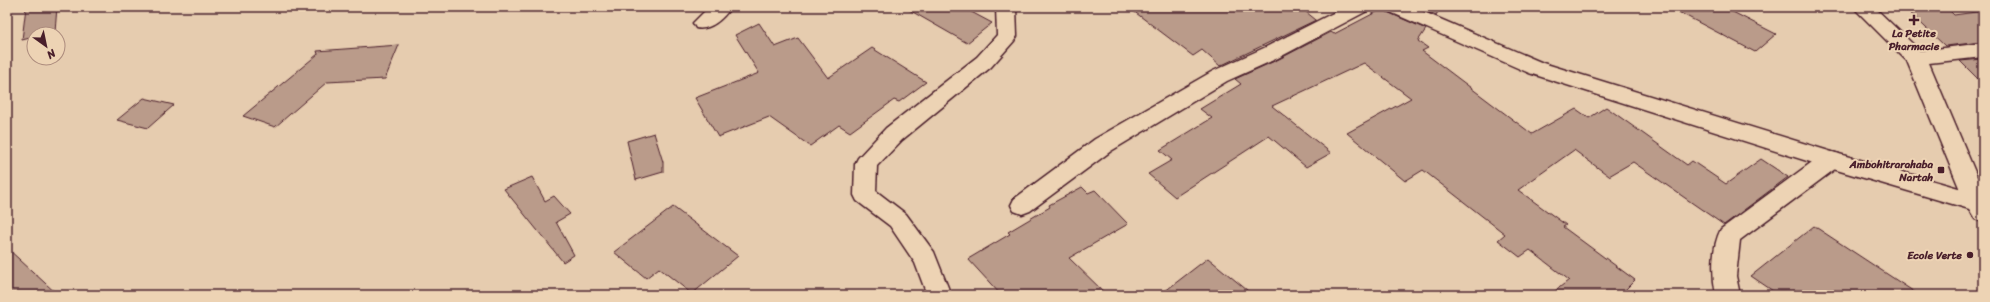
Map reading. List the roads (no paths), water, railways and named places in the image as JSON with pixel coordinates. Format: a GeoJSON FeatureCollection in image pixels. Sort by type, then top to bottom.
{"type":"FeatureCollection","features":[{"type":"Feature","properties":{"kind":"street"},"geometry":{"type":"LineString","coordinates":[[703,23],[721,7]]}},
{"type":"Feature","properties":{"kind":"street"},"geometry":{"type":"LineString","coordinates":[[939,295],[926,259],[898,220],[865,195],[866,164],[894,134],[984,62],[1007,36],[1006,7]]}},
{"type":"Feature","properties":{"kind":"street"},"geometry":{"type":"LineString","coordinates":[[1022,205],[1103,145],[1214,80],[1271,54],[1360,7]]}},
{"type":"Feature","properties":{"kind":"street"},"geometry":{"type":"LineString","coordinates":[[1394,7],[1536,68],[1980,207]]}},
{"type":"Feature","properties":{"kind":"street"},"geometry":{"type":"LineString","coordinates":[[1863,7],[1916,58],[1980,207]]}},
{"type":"Feature","properties":{"kind":"street"},"geometry":{"type":"LineString","coordinates":[[1916,58],[1983,50]]}},
{"type":"Feature","properties":{"kind":"street"},"geometry":{"type":"LineString","coordinates":[[1728,295],[1724,276],[1729,236],[1831,160]]}},
{"type":"Feature","properties":{"kind":"place","name":"La Petite Pharmacie"},"geometry":{"type":"Point","coordinates":[1914,20]}},
{"type":"Feature","properties":{"kind":"place","name":"Ambohitrarahaba Nartah"},"geometry":{"type":"Point","coordinates":[1941,170]}},
{"type":"Feature","properties":{"kind":"place","name":"Ecole Verte"},"geometry":{"type":"Point","coordinates":[1970,255]}}]}
